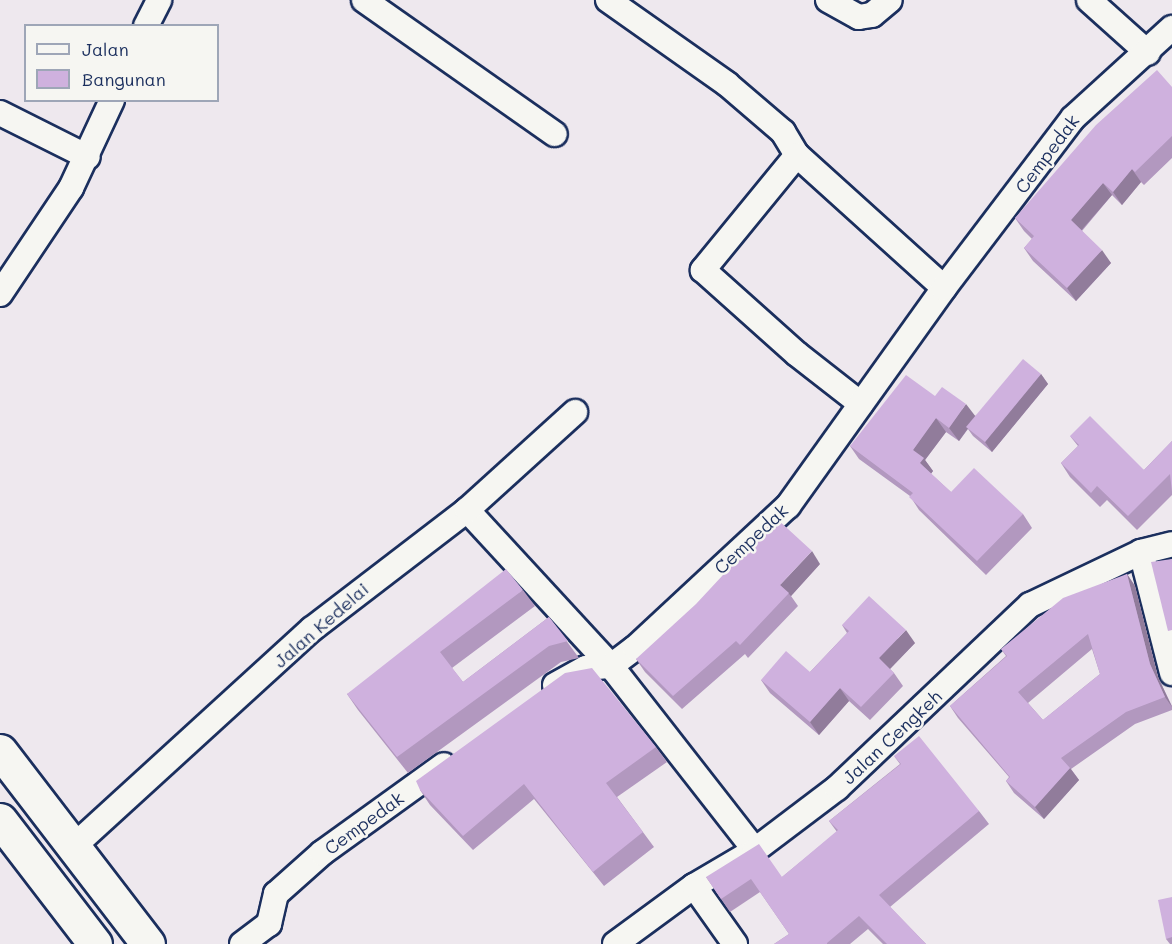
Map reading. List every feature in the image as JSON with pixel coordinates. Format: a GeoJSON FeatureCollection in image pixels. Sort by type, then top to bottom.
{"type":"FeatureCollection","features":[{"type":"Feature","properties":{"kind":"highway"},"geometry":{"type":"LineString","coordinates":[[0,751],[148,944]]}},
{"type":"Feature","properties":{"kind":"highway"},"geometry":{"type":"LineString","coordinates":[[0,820],[95,944]]}},
{"type":"Feature","properties":{"kind":"street"},"geometry":{"type":"LineString","coordinates":[[147,24],[159,0]]}},
{"type":"Feature","properties":{"kind":"street"},"geometry":{"type":"LineString","coordinates":[[364,0],[555,134]]}},
{"type":"Feature","properties":{"kind":"street"},"geometry":{"type":"LineString","coordinates":[[608,0],[727,84],[783,132],[797,155],[944,288]]}},
{"type":"Feature","properties":{"kind":"street"},"geometry":{"type":"LineString","coordinates":[[828,0],[859,17],[872,15],[890,0]]}},
{"type":"Feature","properties":{"kind":"street"},"geometry":{"type":"LineString","coordinates":[[1089,0],[1148,53]]}},
{"type":"Feature","properties":{"kind":"street","name":"Cempedak"},"geometry":{"type":"LineString","coordinates":[[534,701],[569,674],[611,666],[651,635],[788,506],[944,288],[1073,118],[1148,53],[1172,27]]}},
{"type":"Feature","properties":{"kind":"street"},"geometry":{"type":"LineString","coordinates":[[0,294],[88,157],[111,102]]}},
{"type":"Feature","properties":{"kind":"street"},"geometry":{"type":"LineString","coordinates":[[0,113],[88,157]]}},
{"type":"Feature","properties":{"kind":"street"},"geometry":{"type":"LineString","coordinates":[[797,155],[703,270],[770,331],[861,404]]}},
{"type":"Feature","properties":{"kind":"street","name":"Jalan Kedelai"},"geometry":{"type":"LineString","coordinates":[[74,846],[312,629],[467,510],[575,411]]}},
{"type":"Feature","properties":{"kind":"street"},"geometry":{"type":"LineString","coordinates":[[467,510],[611,666],[755,850]]}},
{"type":"Feature","properties":{"kind":"street","name":"Jalan Cengkeh"},"geometry":{"type":"LineString","coordinates":[[615,944],[694,886],[755,850],[837,788],[1030,605],[1141,552],[1172,544]]}},
{"type":"Feature","properties":{"kind":"street"},"geometry":{"type":"LineString","coordinates":[[1141,552],[1172,673]]}},
{"type":"Feature","properties":{"kind":"street","name":"Cempedak"},"geometry":{"type":"LineString","coordinates":[[242,944],[269,924],[276,894],[322,853],[467,749]]}},
{"type":"Feature","properties":{"kind":"street"},"geometry":{"type":"LineString","coordinates":[[694,886],[735,944]]}},
{"type":"Feature","properties":{"kind":"building"},"geometry":{"type":"Polygon","coordinates":[[[1157,70],[1172,87],[1172,136],[1135,172],[1132,169],[1113,192],[1103,183],[1071,220],[1102,250],[1067,288],[1024,248],[1034,236],[1015,218],[1096,125],[1157,70]]]}},
{"type":"Feature","properties":{"kind":"building"},"geometry":{"type":"Polygon","coordinates":[[[1023,359],[1041,374],[985,442],[966,427],[1023,359]]]}},
{"type":"Feature","properties":{"kind":"building"},"geometry":{"type":"Polygon","coordinates":[[[906,375],[935,396],[942,387],[966,404],[949,428],[936,418],[913,450],[924,458],[920,463],[951,492],[974,468],[1023,514],[977,561],[909,497],[913,493],[850,446],[906,375]]]}},
{"type":"Feature","properties":{"kind":"building"},"geometry":{"type":"Polygon","coordinates":[[[1090,416],[1144,470],[1172,441],[1172,492],[1170,474],[1128,516],[1097,486],[1091,493],[1061,463],[1079,445],[1070,436],[1090,416]]]}},
{"type":"Feature","properties":{"kind":"building"},"geometry":{"type":"Polygon","coordinates":[[[776,518],[812,551],[780,585],[789,593],[740,645],[736,641],[673,696],[636,659],[696,604],[776,518]]]}},
{"type":"Feature","properties":{"kind":"building"},"geometry":{"type":"Polygon","coordinates":[[[1172,559],[1172,630],[1168,631],[1151,562],[1172,559]]]}},
{"type":"Feature","properties":{"kind":"building"},"geometry":{"type":"Polygon","coordinates":[[[506,569],[523,590],[440,652],[463,682],[549,617],[568,641],[549,646],[397,757],[347,694],[506,569]]]}},
{"type":"Feature","properties":{"kind":"building"},"geometry":{"type":"Polygon","coordinates":[[[1127,574],[1150,664],[1165,697],[1126,712],[1061,758],[1070,768],[1035,807],[1006,781],[1010,777],[950,706],[1007,656],[1001,649],[1063,598],[1127,574]],[[1088,634],[1018,692],[1043,720],[1100,674],[1088,634]]]}},
{"type":"Feature","properties":{"kind":"building"},"geometry":{"type":"Polygon","coordinates":[[[869,596],[906,630],[879,658],[894,673],[861,707],[840,688],[810,722],[761,680],[786,651],[810,672],[849,631],[842,625],[869,596]]]}},
{"type":"Feature","properties":{"kind":"building"},"geometry":{"type":"Polygon","coordinates":[[[592,668],[656,747],[606,783],[643,832],[593,872],[524,784],[463,836],[420,790],[416,781],[565,673],[592,668]]]}},
{"type":"Feature","properties":{"kind":"building"},"geometry":{"type":"Polygon","coordinates":[[[919,736],[979,811],[879,895],[926,944],[887,944],[859,916],[827,944],[774,944],[789,934],[751,879],[721,899],[706,877],[759,844],[782,877],[838,830],[829,821],[901,764],[894,756],[919,736]]]}},
{"type":"Feature","properties":{"kind":"building"},"geometry":{"type":"Polygon","coordinates":[[[1172,897],[1172,937],[1166,939],[1158,900],[1172,897]]]}}]}
